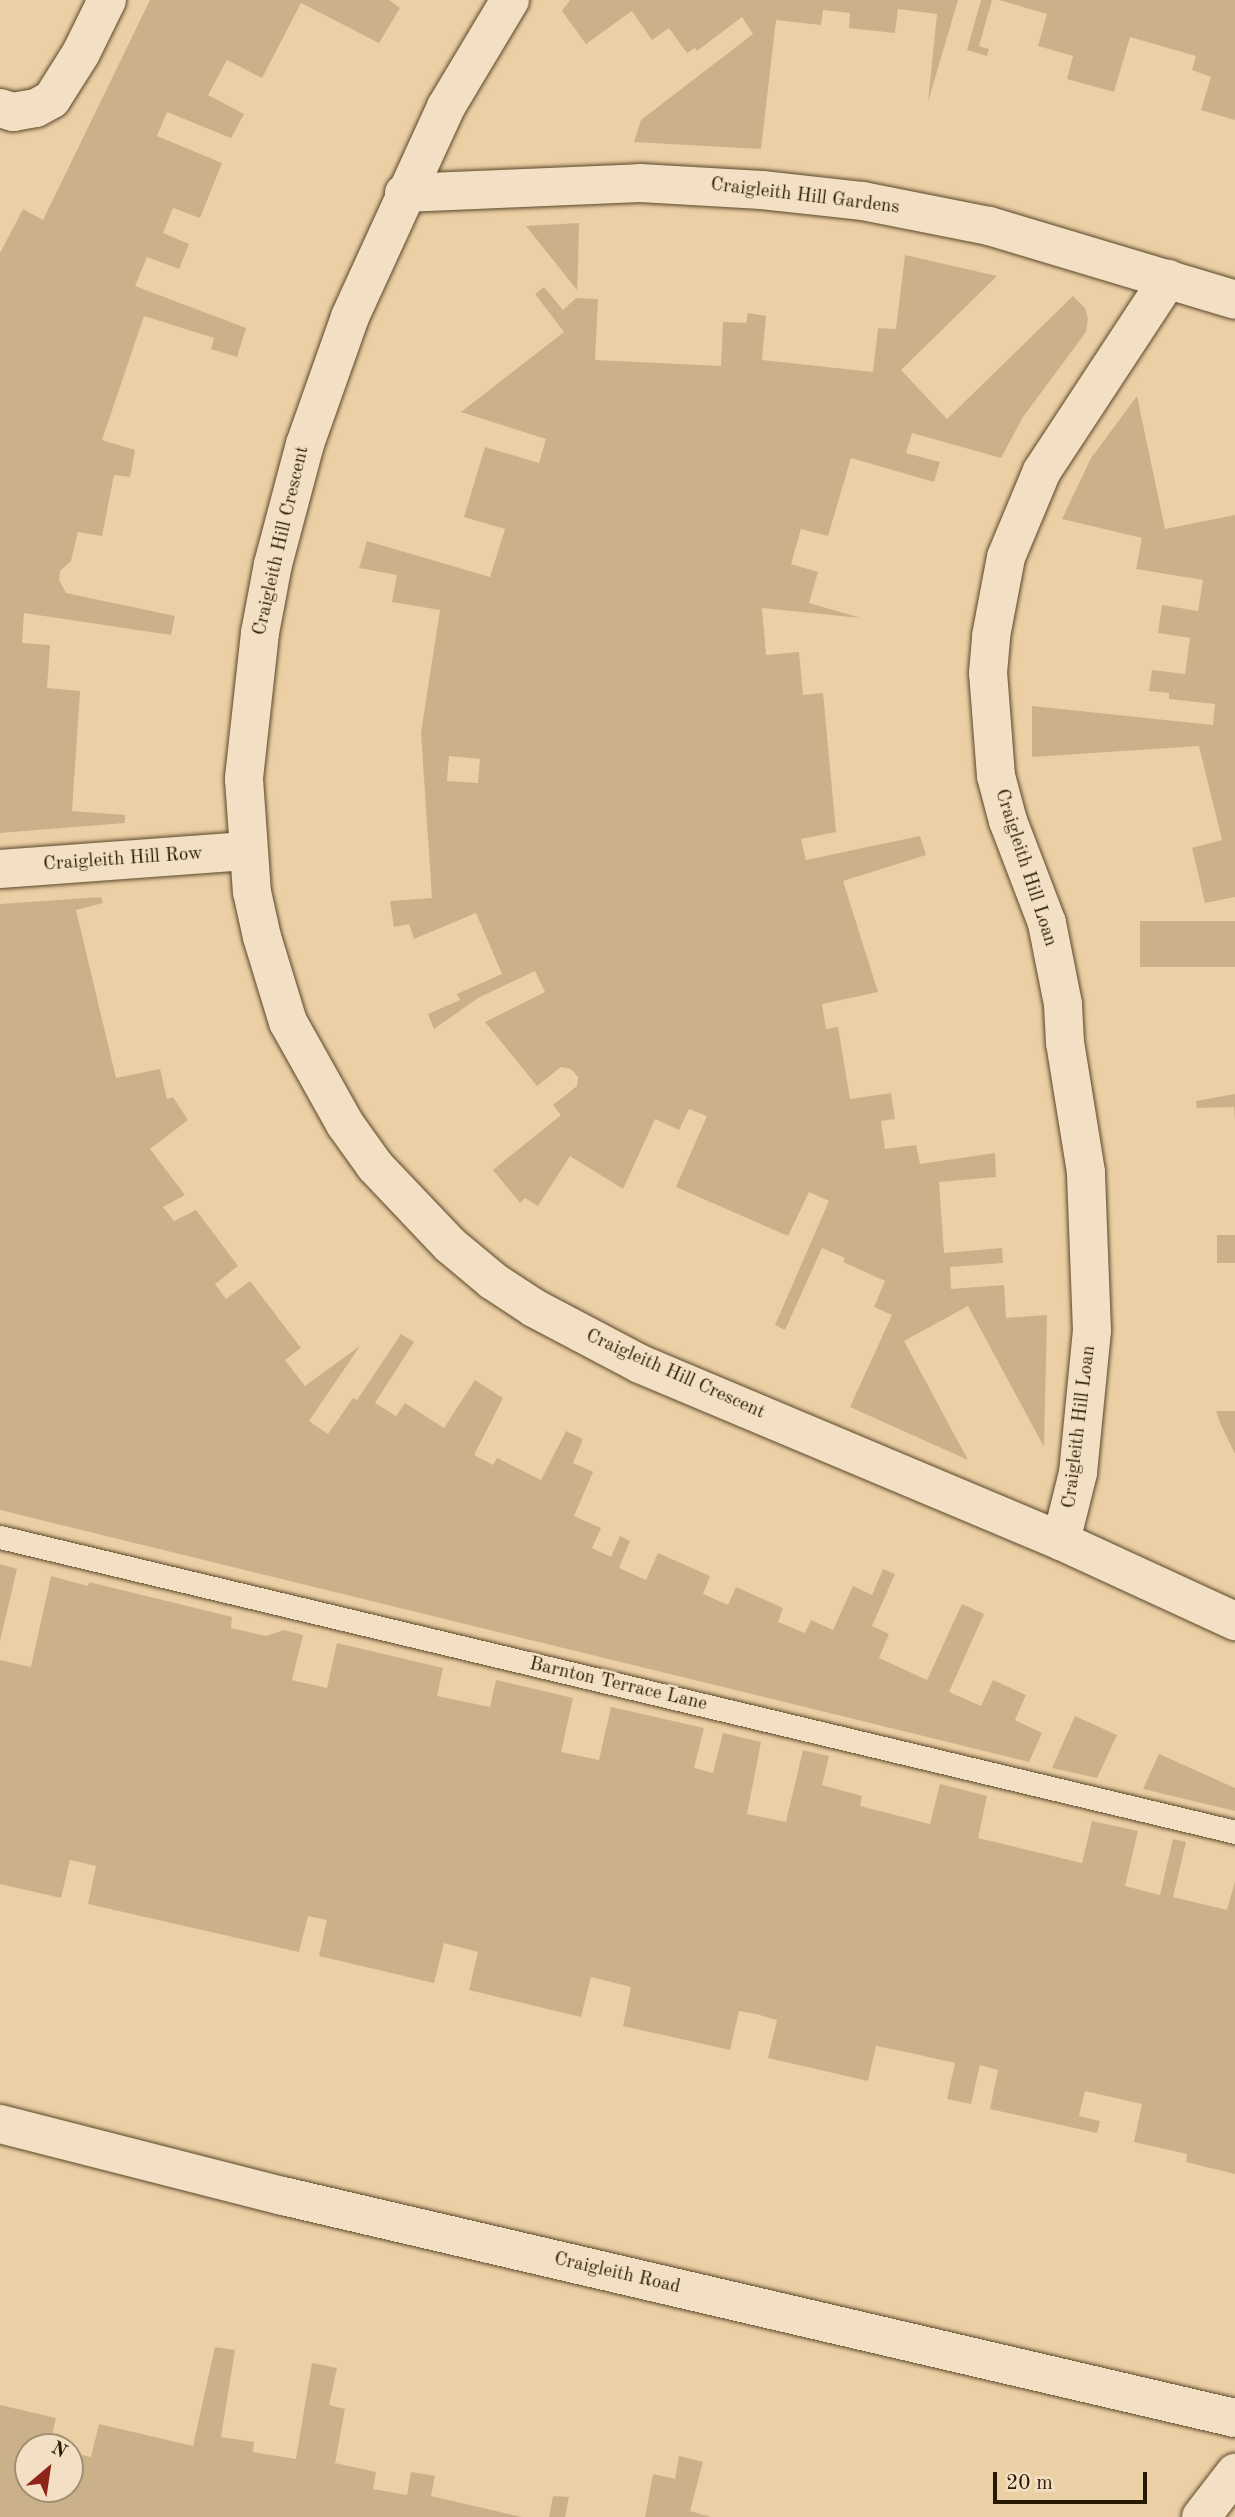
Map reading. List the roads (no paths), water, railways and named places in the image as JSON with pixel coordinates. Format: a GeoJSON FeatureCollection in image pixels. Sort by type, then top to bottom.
{"type":"FeatureCollection","features":[{"type":"Feature","properties":{"kind":"street"},"geometry":{"type":"LineString","coordinates":[[0,108],[13,112],[36,108],[52,99],[81,53],[107,0]]}},
{"type":"Feature","properties":{"kind":"street","name":"Craigleith Hill Crescent"},"geometry":{"type":"LineString","coordinates":[[510,0],[446,107],[404,193],[350,317],[305,444],[276,552],[260,633],[244,779],[247,852],[252,892],[274,981],[288,1022],[328,1094],[375,1166],[433,1227],[485,1274],[534,1308],[640,1364],[1061,1541],[1235,1621]]}},
{"type":"Feature","properties":{"kind":"street","name":"Craigleith Hill Gardens"},"geometry":{"type":"LineString","coordinates":[[404,193],[640,183],[820,195],[989,226],[1235,300]]}},
{"type":"Feature","properties":{"kind":"street","name":"Craigleith Hill Loan"},"geometry":{"type":"LineString","coordinates":[[1061,1541],[1078,1473],[1092,1331],[1086,1172],[1065,1043],[1063,1004],[1047,923],[1007,821],[996,776],[988,673],[991,636],[1006,557],[1042,471],[1168,279]]}},
{"type":"Feature","properties":{"kind":"street","name":"Craigleith Hill Row"},"geometry":{"type":"LineString","coordinates":[[0,869],[247,852]]}},
{"type":"Feature","properties":{"kind":"street","name":"Craigleith Road"},"geometry":{"type":"LineString","coordinates":[[0,2124],[283,2196],[1235,2418]]}},
{"type":"Feature","properties":{"kind":"street"},"geometry":{"type":"LineString","coordinates":[[1201,2517],[1235,2473]]}},
{"type":"Feature","properties":{"kind":"lane","name":"Barnton Terrace Lane"},"geometry":{"type":"LineString","coordinates":[[0,1537],[1235,1832]]}}]}
